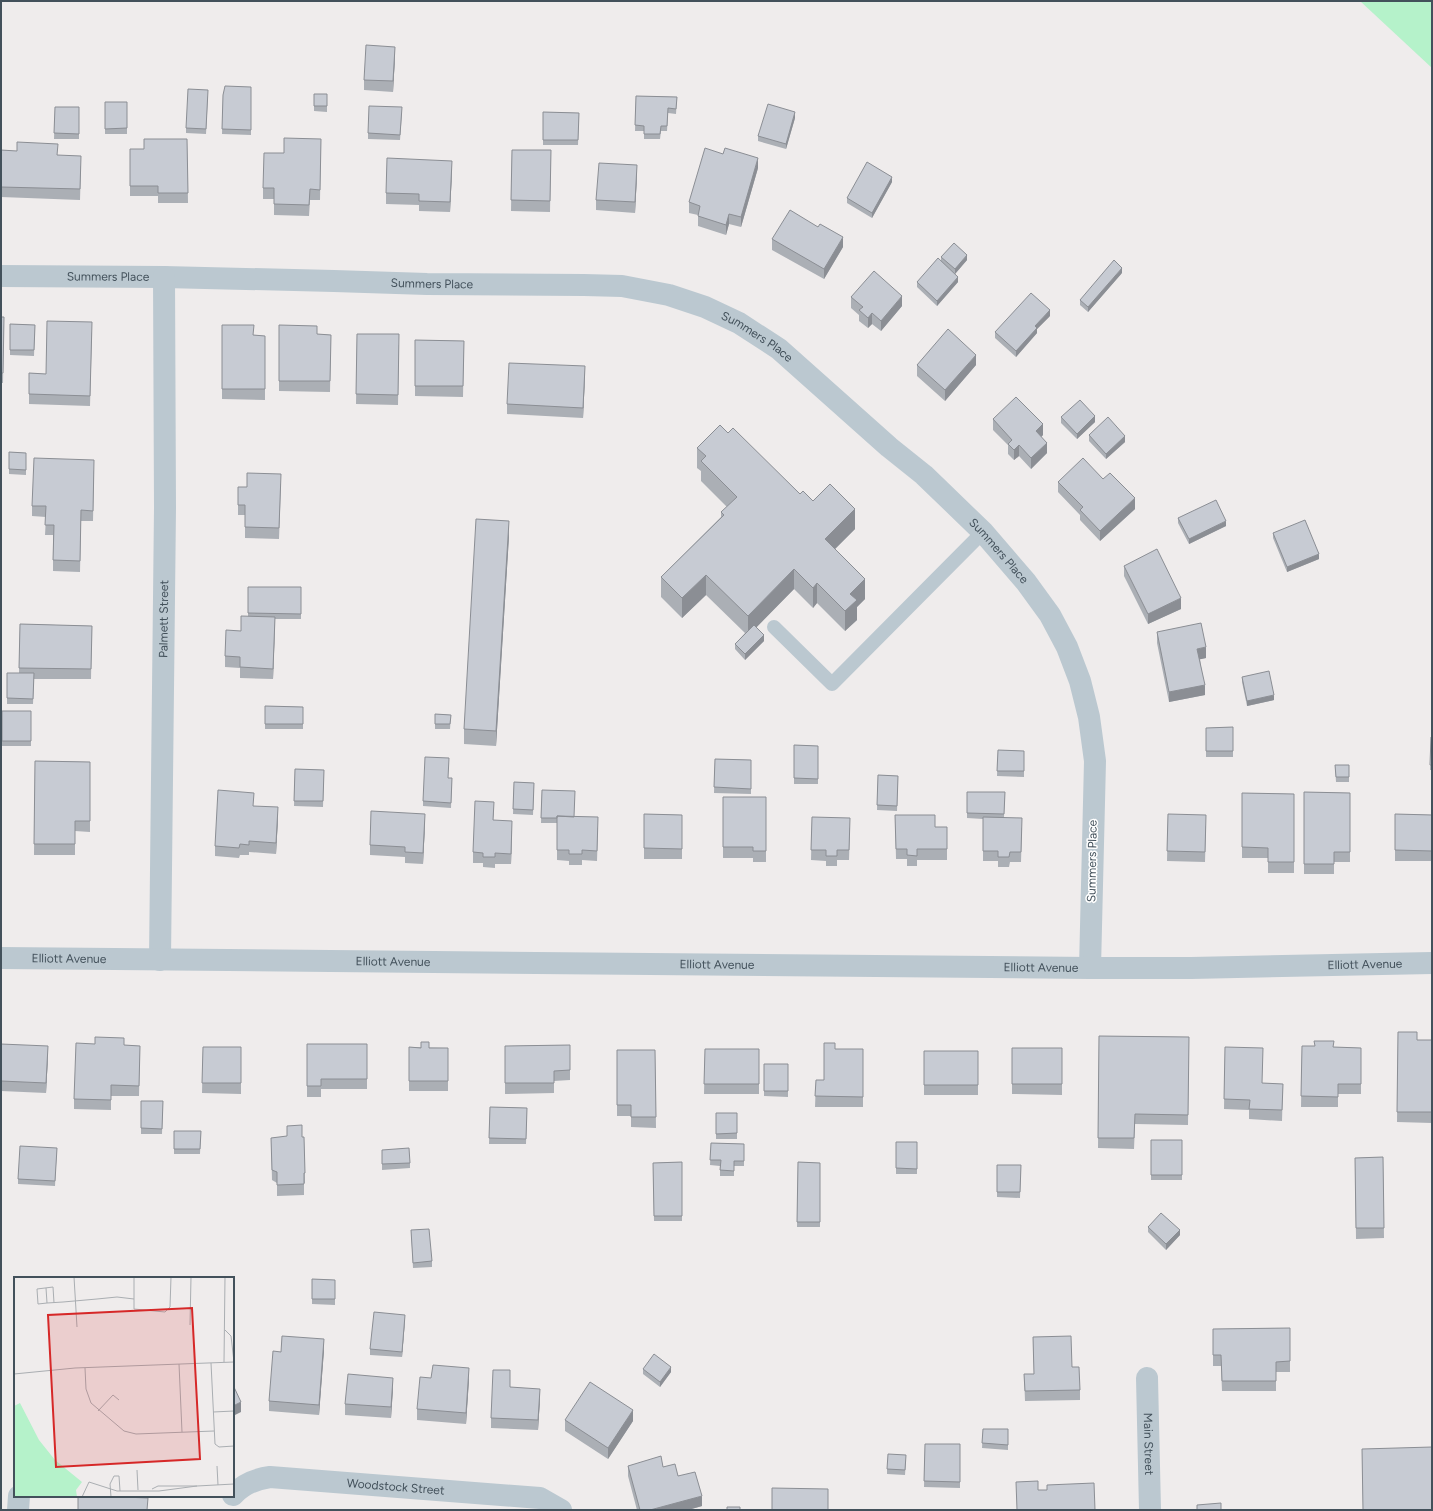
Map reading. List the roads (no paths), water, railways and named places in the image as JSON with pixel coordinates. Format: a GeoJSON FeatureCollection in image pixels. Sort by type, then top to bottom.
{"type":"FeatureCollection","features":[{"type":"Feature","properties":{"kind":"street","name":"Summers Place"},"geometry":{"type":"LineString","coordinates":[[1,276],[164,277],[334,280],[427,284],[622,286],[668,295],[705,307],[739,323],[779,349],[924,475],[983,532],[1026,582],[1050,615],[1070,654],[1080,681],[1089,716],[1095,761],[1090,968]]}},
{"type":"Feature","properties":{"kind":"street","name":"Palmett Street"},"geometry":{"type":"LineString","coordinates":[[160,960],[165,508],[164,277]]}},
{"type":"Feature","properties":{"kind":"street","name":"Elliott Avenue"},"geometry":{"type":"LineString","coordinates":[[1,958],[1090,968],[1191,968],[1432,963]]}},
{"type":"Feature","properties":{"kind":"street","name":"Main Street"},"geometry":{"type":"LineString","coordinates":[[1146,1378],[1150,1510]]}},
{"type":"Feature","properties":{"kind":"street","name":"Woodstock Street"},"geometry":{"type":"LineString","coordinates":[[234,1493],[240,1487],[258,1478],[270,1477],[540,1498],[561,1510]]}},
{"type":"Feature","properties":{"kind":"street"},"geometry":{"type":"LineString","coordinates":[[18,1510],[19,1497]]}},
{"type":"Feature","properties":{"kind":"street","name":"Woodstock Street"},"geometry":{"type":"LineString","coordinates":[[223,1510],[230,1497]]}},
{"type":"Feature","properties":{"kind":"lane"},"geometry":{"type":"LineString","coordinates":[[774,627],[832,684],[983,532]]}}]}
